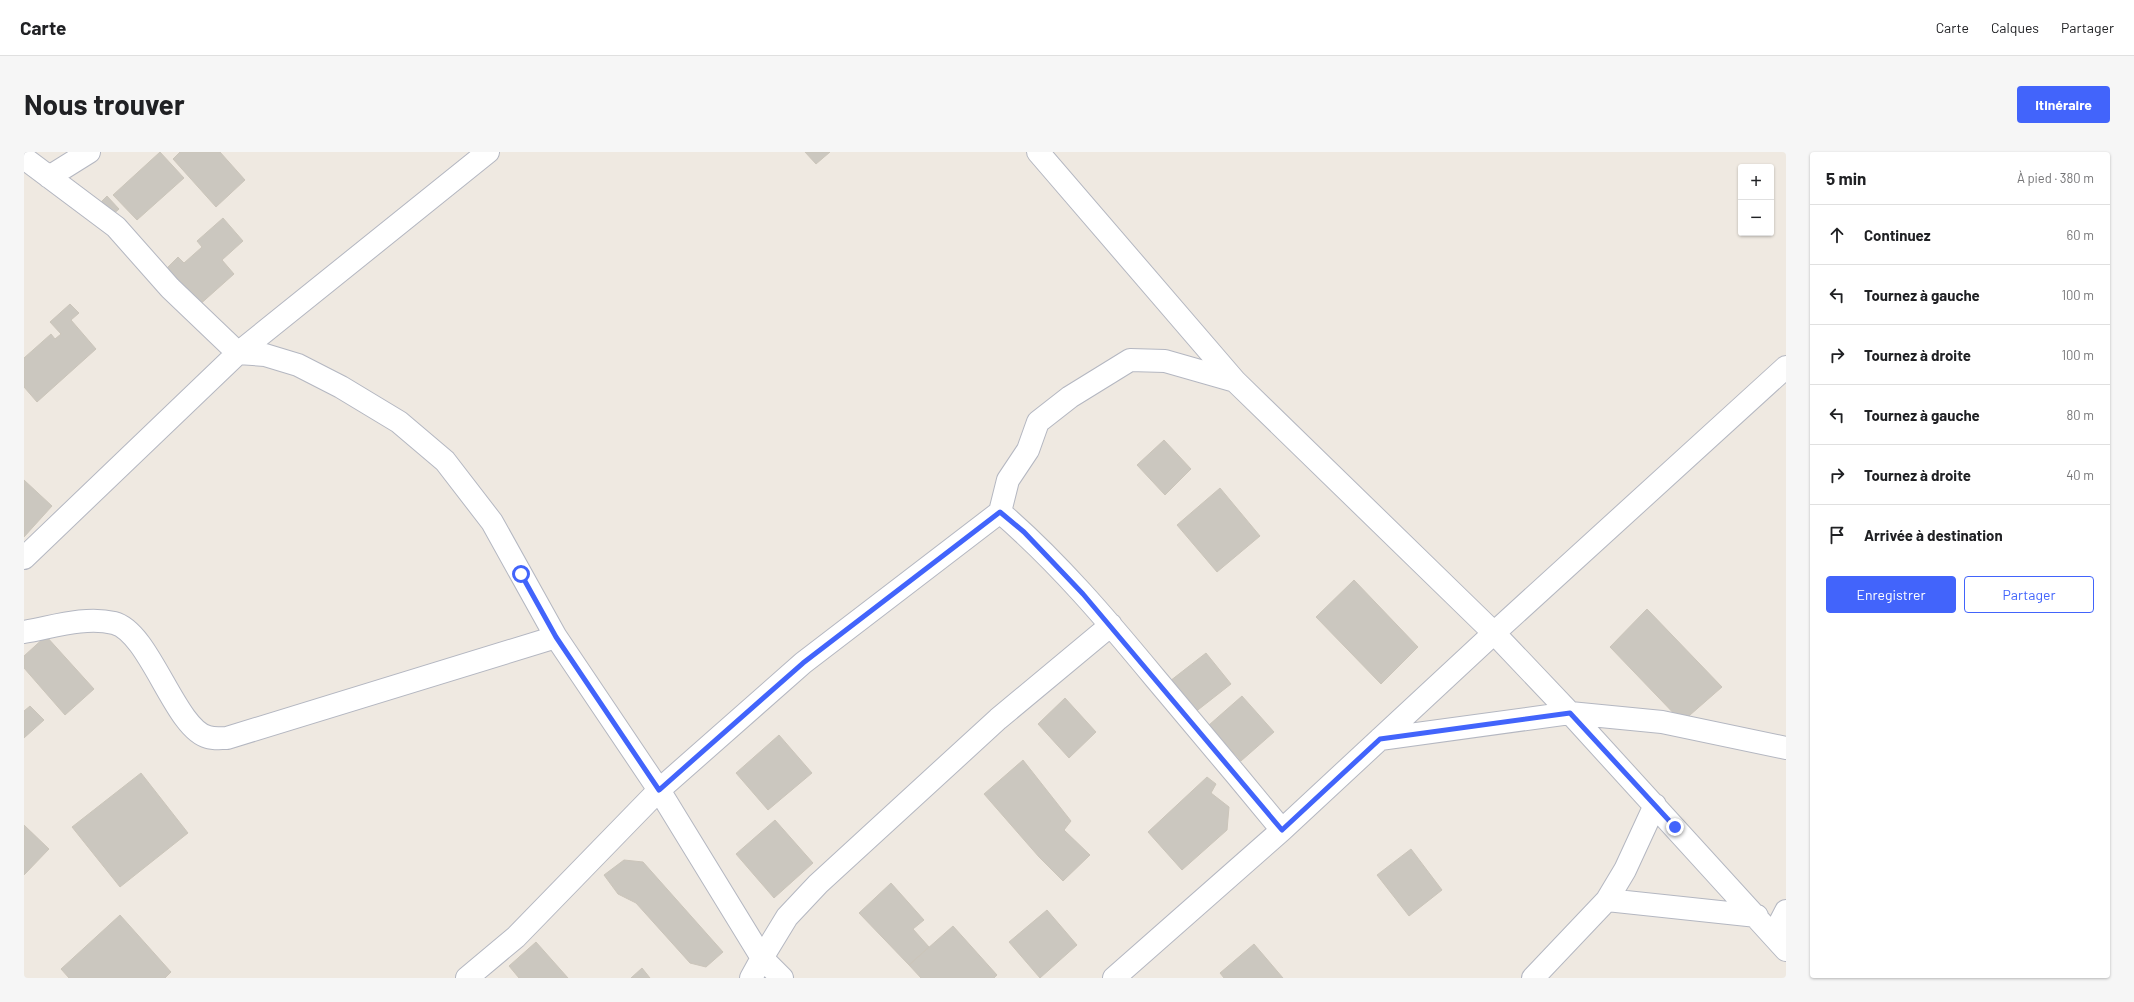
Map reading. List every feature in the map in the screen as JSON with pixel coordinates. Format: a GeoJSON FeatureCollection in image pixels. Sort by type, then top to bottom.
{"type":"FeatureCollection","features":[{"type":"Feature","properties":{"kind":"street"},"geometry":{"type":"LineString","coordinates":[[48,177],[89,152]]}},
{"type":"Feature","properties":{"kind":"street"},"geometry":{"type":"LineString","coordinates":[[24,558],[238,352],[488,152]]}},
{"type":"Feature","properties":{"kind":"street"},"geometry":{"type":"LineString","coordinates":[[1038,152],[1235,381],[1494,633],[1655,804],[1780,942]]}},
{"type":"Feature","properties":{"kind":"street"},"geometry":{"type":"LineString","coordinates":[[24,158],[116,228],[170,288],[238,352],[265,355],[298,365],[341,387],[398,422],[445,461],[492,522],[556,637],[659,790],[762,958],[782,978]]}},
{"type":"Feature","properties":{"kind":"street"},"geometry":{"type":"LineString","coordinates":[[467,978],[516,937],[659,790],[803,663],[1000,512],[1008,480],[1028,450],[1038,422],[1070,397],[1130,360],[1165,361],[1235,381]]}},
{"type":"Feature","properties":{"kind":"street"},"geometry":{"type":"LineString","coordinates":[[1114,978],[1282,830],[1494,633],[1786,367]]}},
{"type":"Feature","properties":{"kind":"street"},"geometry":{"type":"LineString","coordinates":[[1000,512],[1024,532],[1068,577],[1111,625],[1282,830]]}},
{"type":"Feature","properties":{"kind":"street"},"geometry":{"type":"LineString","coordinates":[[24,632],[93,619],[116,623],[135,637],[192,727],[207,737],[227,738],[556,637]]}},
{"type":"Feature","properties":{"kind":"street"},"geometry":{"type":"LineString","coordinates":[[751,978],[787,917],[818,884],[998,719],[1111,625]]}},
{"type":"Feature","properties":{"kind":"street"},"geometry":{"type":"LineString","coordinates":[[1380,739],[1570,713],[1662,722],[1786,748]]}},
{"type":"Feature","properties":{"kind":"street"},"geometry":{"type":"LineString","coordinates":[[1533,978],[1607,900],[1625,870],[1655,804]]}},
{"type":"Feature","properties":{"kind":"street"},"geometry":{"type":"LineString","coordinates":[[1607,900],[1757,916]]}},
{"type":"Feature","properties":{"kind":"street"},"geometry":{"type":"LineString","coordinates":[[1780,942],[1786,911]]}},
{"type":"Feature","properties":{"kind":"building"},"geometry":{"type":"Polygon","coordinates":[[[160,152],[184,178],[137,220],[113,195],[160,152]]]}},
{"type":"Feature","properties":{"kind":"building"},"geometry":{"type":"Polygon","coordinates":[[[180,152],[220,152],[245,180],[216,207],[173,159],[180,152]]]}},
{"type":"Feature","properties":{"kind":"building"},"geometry":{"type":"Polygon","coordinates":[[[805,152],[830,152],[816,164],[805,152]]]}},
{"type":"Feature","properties":{"kind":"building"},"geometry":{"type":"Polygon","coordinates":[[[107,196],[119,209],[110,217],[99,204],[107,196]]]}},
{"type":"Feature","properties":{"kind":"building"},"geometry":{"type":"Polygon","coordinates":[[[223,218],[243,241],[222,260],[234,274],[197,307],[165,270],[178,257],[184,263],[202,247],[197,241],[223,218]]]}},
{"type":"Feature","properties":{"kind":"building"},"geometry":{"type":"Polygon","coordinates":[[[70,304],[79,313],[71,320],[96,349],[37,402],[24,387],[24,358],[51,334],[55,339],[61,334],[50,322],[70,304]]]}},
{"type":"Feature","properties":{"kind":"building"},"geometry":{"type":"Polygon","coordinates":[[[1164,440],[1191,469],[1165,495],[1137,465],[1164,440]]]}},
{"type":"Feature","properties":{"kind":"building"},"geometry":{"type":"Polygon","coordinates":[[[24,480],[52,506],[24,537],[24,480]]]}},
{"type":"Feature","properties":{"kind":"building"},"geometry":{"type":"Polygon","coordinates":[[[1220,488],[1260,536],[1217,572],[1177,525],[1220,488]]]}},
{"type":"Feature","properties":{"kind":"building"},"geometry":{"type":"Polygon","coordinates":[[[1354,580],[1418,647],[1381,684],[1316,617],[1354,580]]]}},
{"type":"Feature","properties":{"kind":"building"},"geometry":{"type":"Polygon","coordinates":[[[1647,609],[1722,687],[1682,722],[1610,647],[1647,609]]]}},
{"type":"Feature","properties":{"kind":"building"},"geometry":{"type":"Polygon","coordinates":[[[46,636],[94,689],[65,715],[24,668],[24,656],[46,636]]]}},
{"type":"Feature","properties":{"kind":"building"},"geometry":{"type":"Polygon","coordinates":[[[1206,653],[1231,684],[1194,713],[1170,681],[1206,653]]]}},
{"type":"Feature","properties":{"kind":"building"},"geometry":{"type":"Polygon","coordinates":[[[1242,696],[1274,732],[1241,761],[1209,725],[1242,696]]]}},
{"type":"Feature","properties":{"kind":"building"},"geometry":{"type":"Polygon","coordinates":[[[1065,698],[1096,732],[1069,758],[1038,724],[1065,698]]]}},
{"type":"Feature","properties":{"kind":"building"},"geometry":{"type":"Polygon","coordinates":[[[30,706],[44,720],[24,738],[24,711],[30,706]]]}},
{"type":"Feature","properties":{"kind":"building"},"geometry":{"type":"Polygon","coordinates":[[[779,735],[812,773],[768,810],[736,773],[779,735]]]}},
{"type":"Feature","properties":{"kind":"building"},"geometry":{"type":"Polygon","coordinates":[[[1023,760],[1071,821],[1064,830],[1090,855],[1063,881],[1039,857],[984,794],[1023,760]]]}},
{"type":"Feature","properties":{"kind":"building"},"geometry":{"type":"Polygon","coordinates":[[[141,773],[188,833],[120,887],[72,827],[141,773]]]}},
{"type":"Feature","properties":{"kind":"building"},"geometry":{"type":"Polygon","coordinates":[[[1207,777],[1216,784],[1211,793],[1229,807],[1227,830],[1182,870],[1148,832],[1207,777]]]}},
{"type":"Feature","properties":{"kind":"building"},"geometry":{"type":"Polygon","coordinates":[[[775,820],[813,863],[774,898],[736,854],[775,820]]]}},
{"type":"Feature","properties":{"kind":"building"},"geometry":{"type":"Polygon","coordinates":[[[24,825],[49,849],[24,875],[24,825]]]}},
{"type":"Feature","properties":{"kind":"building"},"geometry":{"type":"Polygon","coordinates":[[[1411,849],[1442,890],[1409,916],[1377,875],[1411,849]]]}},
{"type":"Feature","properties":{"kind":"building"},"geometry":{"type":"Polygon","coordinates":[[[624,860],[643,862],[723,952],[706,967],[690,963],[636,903],[618,894],[604,875],[624,860]]]}},
{"type":"Feature","properties":{"kind":"building"},"geometry":{"type":"Polygon","coordinates":[[[891,883],[924,920],[913,929],[929,947],[909,965],[859,913],[891,883]]]}},
{"type":"Feature","properties":{"kind":"building"},"geometry":{"type":"Polygon","coordinates":[[[1047,910],[1077,945],[1040,978],[1009,942],[1047,910]]]}},
{"type":"Feature","properties":{"kind":"building"},"geometry":{"type":"Polygon","coordinates":[[[120,915],[171,972],[165,978],[69,978],[61,969],[120,915]]]}},
{"type":"Feature","properties":{"kind":"building"},"geometry":{"type":"Polygon","coordinates":[[[953,926],[997,975],[994,978],[921,978],[909,965],[953,926]]]}},
{"type":"Feature","properties":{"kind":"building"},"geometry":{"type":"Polygon","coordinates":[[[536,942],[568,978],[519,978],[509,966],[536,942]]]}},
{"type":"Feature","properties":{"kind":"building"},"geometry":{"type":"Polygon","coordinates":[[[1254,944],[1283,978],[1224,978],[1220,973],[1254,944]]]}},
{"type":"Feature","properties":{"kind":"building"},"geometry":{"type":"Polygon","coordinates":[[[642,968],[650,978],[631,978],[642,968]]]}},
{"type":"Feature","properties":{"kind":"route"},"geometry":{"type":"LineString","coordinates":[[521,574],[556,637],[659,790],[803,663],[1000,512],[1024,532],[1074,583],[1111,625],[1282,830],[1380,739],[1570,713],[1675,827]]}}]}
